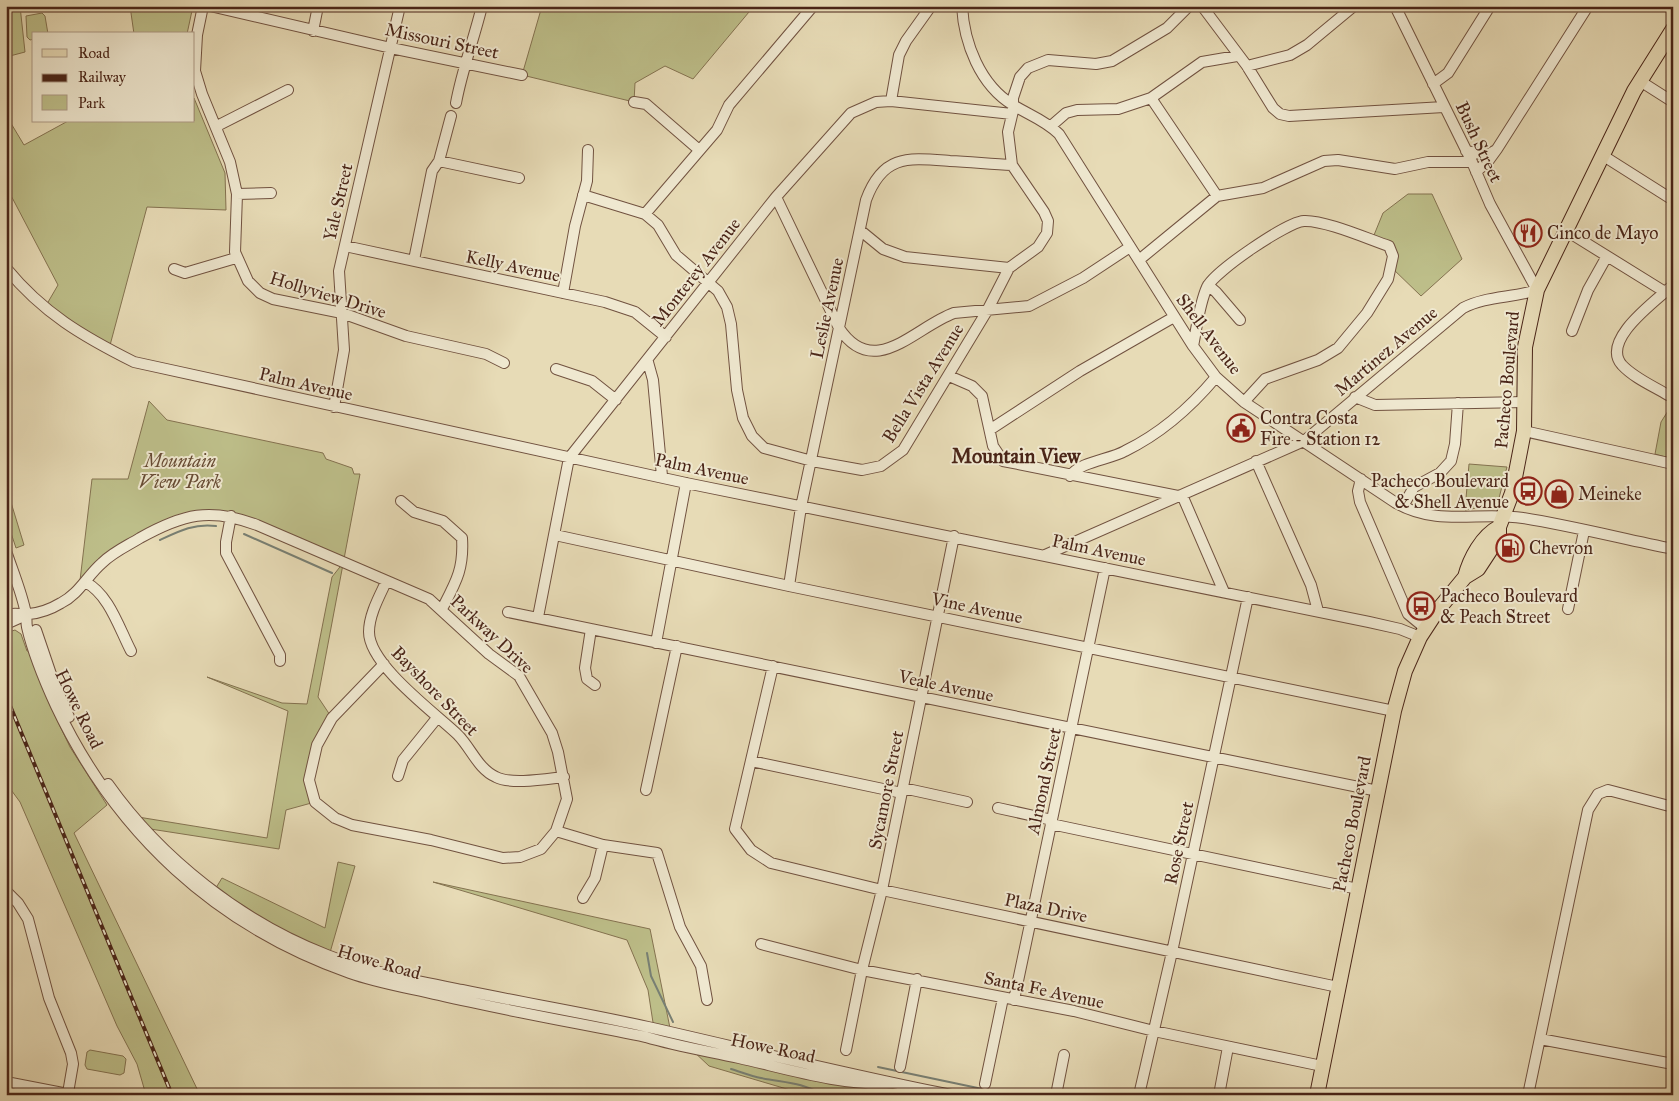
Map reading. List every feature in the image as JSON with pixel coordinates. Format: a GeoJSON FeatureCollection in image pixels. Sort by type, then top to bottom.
{"type":"FeatureCollection","features":[{"type":"Feature","properties":{"kind":"main road","name":"Pacheco Boulevard"},"geometry":{"type":"LineString","coordinates":[[1317,1095],[1394,711],[1405,671],[1423,632],[1465,577],[1478,569],[1498,537],[1512,493],[1524,431],[1525,347],[1537,290],[1640,81],[1673,28]]}},
{"type":"Feature","properties":{"kind":"street","name":"Hollyview Drive"},"geometry":{"type":"LineString","coordinates":[[203,6],[196,35],[196,71],[202,94],[230,162],[236,194],[236,258],[248,281],[260,293],[273,299],[342,314],[406,336],[486,354],[504,363]]}},
{"type":"Feature","properties":{"kind":"street","name":"Missouri Street"},"geometry":{"type":"LineString","coordinates":[[210,6],[391,48],[522,75]]}},
{"type":"Feature","properties":{"kind":"street"},"geometry":{"type":"LineString","coordinates":[[312,30],[318,6]]}},
{"type":"Feature","properties":{"kind":"street","name":"Yale Street"},"geometry":{"type":"LineString","coordinates":[[334,407],[344,350],[338,271],[400,6]]}},
{"type":"Feature","properties":{"kind":"street"},"geometry":{"type":"LineString","coordinates":[[456,102],[465,62],[471,49],[482,6]]}},
{"type":"Feature","properties":{"kind":"street"},"geometry":{"type":"LineString","coordinates":[[583,195],[645,214],[698,149],[717,130],[729,104],[813,6]]}},
{"type":"Feature","properties":{"kind":"street"},"geometry":{"type":"LineString","coordinates":[[891,102],[899,55],[906,41],[931,6]]}},
{"type":"Feature","properties":{"kind":"street","name":"Shell Avenue"},"geometry":{"type":"LineString","coordinates":[[962,6],[963,28],[968,45],[983,75],[1013,110],[1051,126],[1059,134],[1193,346],[1216,376],[1244,402],[1360,479],[1417,513],[1502,522],[1522,518],[1673,550]]}},
{"type":"Feature","properties":{"kind":"street","name":"Bella Vista Avenue"},"geometry":{"type":"LineString","coordinates":[[645,214],[665,233],[676,255],[718,290],[727,307],[732,334],[737,390],[747,428],[764,448],[862,470],[881,466],[892,460],[903,450],[987,311],[1009,268],[1038,247],[1045,238],[1048,227],[1044,212],[1012,165],[1008,139],[1020,77],[1039,62],[1059,59],[1096,64],[1112,61],[1168,28],[1189,6]]}},
{"type":"Feature","properties":{"kind":"street"},"geometry":{"type":"LineString","coordinates":[[1202,6],[1237,56],[1247,66],[1273,108],[1280,114],[1289,116],[1444,107]]}},
{"type":"Feature","properties":{"kind":"street"},"geometry":{"type":"LineString","coordinates":[[1247,66],[1290,55],[1307,46],[1354,6]]}},
{"type":"Feature","properties":{"kind":"street","name":"Bush Street"},"geometry":{"type":"LineString","coordinates":[[1395,6],[1474,167],[1490,204],[1537,290]]}},
{"type":"Feature","properties":{"kind":"street"},"geometry":{"type":"LineString","coordinates":[[1433,84],[1452,68],[1490,6]]}},
{"type":"Feature","properties":{"kind":"street"},"geometry":{"type":"LineString","coordinates":[[1139,260],[1217,196],[1263,188],[1324,161],[1338,160],[1395,169],[1428,162],[1474,167],[1489,160],[1588,6]]}},
{"type":"Feature","properties":{"kind":"street"},"geometry":{"type":"LineString","coordinates":[[1051,126],[1066,113],[1077,110],[1118,109],[1151,98],[1202,62],[1237,56]]}},
{"type":"Feature","properties":{"kind":"street"},"geometry":{"type":"LineString","coordinates":[[1426,70],[1441,71],[1452,68]]}},
{"type":"Feature","properties":{"kind":"street"},"geometry":{"type":"LineString","coordinates":[[1640,81],[1673,102]]}},
{"type":"Feature","properties":{"kind":"street"},"geometry":{"type":"LineString","coordinates":[[216,126],[288,90]]}},
{"type":"Feature","properties":{"kind":"street"},"geometry":{"type":"LineString","coordinates":[[1151,98],[1217,196]]}},
{"type":"Feature","properties":{"kind":"street"},"geometry":{"type":"LineString","coordinates":[[634,102],[646,104],[698,149]]}},
{"type":"Feature","properties":{"kind":"street","name":"Monterey Avenue"},"geometry":{"type":"LineString","coordinates":[[538,617],[569,458],[648,362],[776,197],[851,112],[876,102],[1013,110]]}},
{"type":"Feature","properties":{"kind":"street"},"geometry":{"type":"LineString","coordinates":[[414,260],[432,171],[439,161],[450,116]]}},
{"type":"Feature","properties":{"kind":"street"},"geometry":{"type":"LineString","coordinates":[[1466,151],[1487,155],[1496,149]]}},
{"type":"Feature","properties":{"kind":"street"},"geometry":{"type":"LineString","coordinates":[[563,293],[575,226],[587,181],[588,150]]}},
{"type":"Feature","properties":{"kind":"street"},"geometry":{"type":"LineString","coordinates":[[1602,155],[1673,200]]}},
{"type":"Feature","properties":{"kind":"street","name":"Leslie Avenue"},"geometry":{"type":"LineString","coordinates":[[788,586],[801,507],[871,188],[881,174],[901,161],[914,158],[1012,165]]}},
{"type":"Feature","properties":{"kind":"street"},"geometry":{"type":"LineString","coordinates":[[439,161],[519,178]]}},
{"type":"Feature","properties":{"kind":"street"},"geometry":{"type":"LineString","coordinates":[[236,194],[271,193]]}},
{"type":"Feature","properties":{"kind":"street"},"geometry":{"type":"LineString","coordinates":[[776,197],[839,328],[853,345],[876,350],[898,346],[943,317],[954,313],[1029,306],[1052,295],[1130,247]]}},
{"type":"Feature","properties":{"kind":"street"},"geometry":{"type":"LineString","coordinates":[[1193,346],[1208,285],[1224,267],[1285,228],[1303,221],[1316,222],[1389,246],[1393,256],[1388,279],[1367,314],[1338,348],[1318,360],[1265,379],[1244,402]]}},
{"type":"Feature","properties":{"kind":"street"},"geometry":{"type":"LineString","coordinates":[[1566,230],[1665,292]]}},
{"type":"Feature","properties":{"kind":"street"},"geometry":{"type":"LineString","coordinates":[[861,231],[883,249],[899,256],[1009,268]]}},
{"type":"Feature","properties":{"kind":"street","name":"Kelly Avenue"},"geometry":{"type":"LineString","coordinates":[[344,246],[605,302],[635,312],[666,337]]}},
{"type":"Feature","properties":{"kind":"street"},"geometry":{"type":"LineString","coordinates":[[1572,331],[1588,290],[1607,256]]}},
{"type":"Feature","properties":{"kind":"street"},"geometry":{"type":"LineString","coordinates":[[174,269],[185,274],[236,258]]}},
{"type":"Feature","properties":{"kind":"street","name":"Palm Avenue"},"geometry":{"type":"LineString","coordinates":[[6,268],[44,309],[87,338],[134,362],[569,458],[662,476],[686,483],[954,536],[1400,629],[1423,632]]}},
{"type":"Feature","properties":{"kind":"street"},"geometry":{"type":"LineString","coordinates":[[1668,395],[1628,370],[1617,357],[1616,350],[1621,335],[1673,284]]}},
{"type":"Feature","properties":{"kind":"street"},"geometry":{"type":"LineString","coordinates":[[1208,285],[1240,320]]}},
{"type":"Feature","properties":{"kind":"street","name":"Martinez Avenue"},"geometry":{"type":"LineString","coordinates":[[1045,555],[1304,441],[1464,308],[1479,301],[1519,296],[1537,290]]}},
{"type":"Feature","properties":{"kind":"street"},"geometry":{"type":"LineString","coordinates":[[991,429],[1080,371],[1174,317]]}},
{"type":"Feature","properties":{"kind":"street"},"geometry":{"type":"LineString","coordinates":[[648,362],[653,380],[662,476]]}},
{"type":"Feature","properties":{"kind":"street"},"geometry":{"type":"LineString","coordinates":[[556,369],[592,381],[616,400]]}},
{"type":"Feature","properties":{"kind":"street"},"geometry":{"type":"LineString","coordinates":[[949,376],[972,386],[982,396],[991,429],[993,446],[1003,461],[1070,476],[1180,496],[1224,592]]}},
{"type":"Feature","properties":{"kind":"street"},"geometry":{"type":"LineString","coordinates":[[1070,476],[1082,467],[1125,451],[1162,428],[1187,410],[1216,376]]}},
{"type":"Feature","properties":{"kind":"street"},"geometry":{"type":"LineString","coordinates":[[1355,397],[1375,406],[1524,402]]}},
{"type":"Feature","properties":{"kind":"street"},"geometry":{"type":"LineString","coordinates":[[1403,506],[1414,488],[1440,472],[1451,460],[1455,444],[1458,404]]}},
{"type":"Feature","properties":{"kind":"street"},"geometry":{"type":"LineString","coordinates":[[1524,431],[1673,464]]}},
{"type":"Feature","properties":{"kind":"street"},"geometry":{"type":"LineString","coordinates":[[1256,461],[1311,585],[1318,611]]}},
{"type":"Feature","properties":{"kind":"street"},"geometry":{"type":"LineString","coordinates":[[1360,479],[1358,491],[1360,502],[1408,614],[1423,632]]}},
{"type":"Feature","properties":{"kind":"street"},"geometry":{"type":"LineString","coordinates":[[656,642],[686,483]]}},
{"type":"Feature","properties":{"kind":"street"},"geometry":{"type":"LineString","coordinates":[[401,501],[414,512],[443,521],[462,538],[464,560],[456,583],[442,609]]}},
{"type":"Feature","properties":{"kind":"street","name":"Parkway Drive"},"geometry":{"type":"LineString","coordinates":[[26,614],[38,613],[63,603],[101,563],[114,553],[170,522],[197,515],[231,516],[257,525],[429,599],[489,654],[519,676],[552,733],[564,777],[567,799],[556,831],[541,849],[520,857],[503,858],[431,840],[352,825],[335,818],[315,802],[309,780],[317,745],[332,718],[384,664]]}},
{"type":"Feature","properties":{"kind":"street"},"geometry":{"type":"LineString","coordinates":[[231,516],[226,553],[280,655],[280,661]]}},
{"type":"Feature","properties":{"kind":"street"},"geometry":{"type":"LineString","coordinates":[[1568,609],[1584,531]]}},
{"type":"Feature","properties":{"kind":"street","name":"Vine Avenue"},"geometry":{"type":"LineString","coordinates":[[555,535],[788,586],[1394,711]]}},
{"type":"Feature","properties":{"kind":"street","name":"Sycamore Street"},"geometry":{"type":"LineString","coordinates":[[846,1050],[862,970],[882,890],[954,536]]}},
{"type":"Feature","properties":{"kind":"street","name":"Howe Road"},"geometry":{"type":"LineString","coordinates":[[6,552],[26,614],[34,625],[53,680],[78,734],[104,779],[132,816],[173,858],[214,891],[263,923],[329,956],[401,978],[648,1027],[840,1072],[877,1078],[892,1084],[951,1095]]}},
{"type":"Feature","properties":{"kind":"street","name":"Almond Street"},"geometry":{"type":"LineString","coordinates":[[1014,1000],[1105,568]]}},
{"type":"Feature","properties":{"kind":"street"},"geometry":{"type":"LineString","coordinates":[[85,582],[94,586],[102,596],[131,650]]}},
{"type":"Feature","properties":{"kind":"street","name":"Bayshore Street"},"geometry":{"type":"LineString","coordinates":[[386,582],[373,613],[369,633],[373,649],[384,664],[437,718],[458,735],[478,763],[496,778],[518,781],[564,777]]}},
{"type":"Feature","properties":{"kind":"street","name":"Rose Street"},"geometry":{"type":"LineString","coordinates":[[1139,1095],[1194,853],[1248,597]]}},
{"type":"Feature","properties":{"kind":"street","name":"Veale Avenue"},"geometry":{"type":"LineString","coordinates":[[508,612],[1378,791]]}},
{"type":"Feature","properties":{"kind":"street"},"geometry":{"type":"LineString","coordinates":[[6,615],[26,614]]}},
{"type":"Feature","properties":{"kind":"street"},"geometry":{"type":"LineString","coordinates":[[6,624],[26,614]]}},
{"type":"Feature","properties":{"kind":"street"},"geometry":{"type":"LineString","coordinates":[[591,629],[585,668],[587,679],[595,685]]}},
{"type":"Feature","properties":{"kind":"street"},"geometry":{"type":"LineString","coordinates":[[646,790],[677,646]]}},
{"type":"Feature","properties":{"kind":"street"},"geometry":{"type":"LineString","coordinates":[[773,666],[751,761],[967,802]]}},
{"type":"Feature","properties":{"kind":"street"},"geometry":{"type":"LineString","coordinates":[[398,776],[403,760],[437,718]]}},
{"type":"Feature","properties":{"kind":"street","name":"Plaza Drive"},"geometry":{"type":"LineString","coordinates":[[751,761],[735,829],[751,850],[771,863],[882,890],[1338,988]]}},
{"type":"Feature","properties":{"kind":"street"},"geometry":{"type":"LineString","coordinates":[[1528,1095],[1588,810],[1598,794],[1608,790],[1673,807]]}},
{"type":"Feature","properties":{"kind":"street"},"geometry":{"type":"LineString","coordinates":[[998,808],[1052,822],[1358,889]]}},
{"type":"Feature","properties":{"kind":"street"},"geometry":{"type":"LineString","coordinates":[[556,831],[603,845],[657,853],[680,927],[700,966],[707,1000]]}},
{"type":"Feature","properties":{"kind":"street"},"geometry":{"type":"LineString","coordinates":[[583,898],[595,878],[603,845]]}},
{"type":"Feature","properties":{"kind":"street"},"geometry":{"type":"LineString","coordinates":[[6,891],[18,903],[28,920],[49,998],[70,1053],[72,1064],[71,1094],[6,1082]]}},
{"type":"Feature","properties":{"kind":"street","name":"Santa Fe Avenue"},"geometry":{"type":"LineString","coordinates":[[761,944],[862,970],[917,979],[1074,1011],[1154,1031],[1322,1066]]}},
{"type":"Feature","properties":{"kind":"street"},"geometry":{"type":"LineString","coordinates":[[900,1067],[917,979]]}},
{"type":"Feature","properties":{"kind":"street"},"geometry":{"type":"LineString","coordinates":[[985,1084],[1003,998]]}},
{"type":"Feature","properties":{"kind":"street"},"geometry":{"type":"LineString","coordinates":[[1540,1039],[1673,1064]]}},
{"type":"Feature","properties":{"kind":"street"},"geometry":{"type":"LineString","coordinates":[[1219,1095],[1228,1047]]}},
{"type":"Feature","properties":{"kind":"street"},"geometry":{"type":"LineString","coordinates":[[1056,1095],[1064,1055]]}},
{"type":"Feature","properties":{"kind":"green space"},"geometry":{"type":"Polygon","coordinates":[[[6,6],[20,6],[25,52],[6,57],[6,6]]]}},
{"type":"Feature","properties":{"kind":"green space"},"geometry":{"type":"Polygon","coordinates":[[[130,6],[193,6],[187,32],[134,32],[130,6]]]}},
{"type":"Feature","properties":{"kind":"green space"},"geometry":{"type":"Polygon","coordinates":[[[542,6],[754,6],[693,79],[665,66],[635,83],[634,102],[522,75],[542,6]]]}},
{"type":"Feature","properties":{"kind":"green space"},"geometry":{"type":"Polygon","coordinates":[[[42,13],[45,16],[48,32],[32,32],[32,40],[30,40],[27,37],[26,16],[42,13]]]}},
{"type":"Feature","properties":{"kind":"green space"},"geometry":{"type":"Polygon","coordinates":[[[195,100],[225,173],[226,210],[147,207],[109,349],[44,309],[58,285],[6,186],[6,115],[24,145],[66,122],[195,122],[195,100]]]}},
{"type":"Feature","properties":{"kind":"green space"},"geometry":{"type":"Polygon","coordinates":[[[1408,194],[1432,194],[1462,259],[1421,296],[1391,267],[1389,246],[1372,240],[1383,213],[1408,194]]]}},
{"type":"Feature","properties":{"kind":"green space","name":"Mountain View Park"},"geometry":{"type":"Polygon","coordinates":[[[149,401],[167,420],[323,453],[326,459],[352,468],[354,474],[360,474],[318,697],[332,718],[309,780],[315,802],[286,810],[279,849],[144,828],[132,816],[267,838],[288,711],[207,677],[282,703],[307,704],[332,577],[343,563],[264,528],[197,515],[114,553],[79,589],[92,479],[128,479],[149,401]]]}},
{"type":"Feature","properties":{"kind":"green space"},"geometry":{"type":"Polygon","coordinates":[[[1673,403],[1673,459],[1655,454],[1661,422],[1673,403]]]}},
{"type":"Feature","properties":{"kind":"green space"},"geometry":{"type":"Polygon","coordinates":[[[1469,464],[1507,467],[1498,502],[1494,505],[1465,510],[1469,464]]]}},
{"type":"Feature","properties":{"kind":"green space"},"geometry":{"type":"Polygon","coordinates":[[[6,486],[24,545],[16,548],[6,518],[6,486]]]}},
{"type":"Feature","properties":{"kind":"green space"},"geometry":{"type":"Polygon","coordinates":[[[15,630],[21,634],[27,651],[29,651],[49,703],[70,747],[107,805],[74,833],[200,1095],[146,1095],[137,1064],[117,1026],[20,802],[6,783],[6,633],[15,630]]]}},
{"type":"Feature","properties":{"kind":"green space"},"geometry":{"type":"Polygon","coordinates":[[[338,862],[355,866],[329,956],[214,891],[222,878],[325,928],[338,862]]]}},
{"type":"Feature","properties":{"kind":"green space"},"geometry":{"type":"Polygon","coordinates":[[[433,882],[650,929],[671,1033],[654,1029],[648,990],[627,940],[433,882]]]}},
{"type":"Feature","properties":{"kind":"green space"},"geometry":{"type":"Polygon","coordinates":[[[691,1049],[892,1083],[890,1095],[807,1095],[709,1066],[691,1049]]]}},
{"type":"Feature","properties":{"kind":"green space"},"geometry":{"type":"Polygon","coordinates":[[[90,1050],[123,1056],[126,1059],[124,1073],[120,1075],[87,1069],[85,1065],[87,1052],[90,1050]]]}},
{"type":"Feature","properties":{"kind":"waterway"},"geometry":{"type":"LineString","coordinates":[[6,505],[11,523]]}},
{"type":"Feature","properties":{"kind":"waterway"},"geometry":{"type":"LineString","coordinates":[[160,540],[194,527],[216,526]]}},
{"type":"Feature","properties":{"kind":"waterway"},"geometry":{"type":"LineString","coordinates":[[244,534],[332,573]]}},
{"type":"Feature","properties":{"kind":"waterway"},"geometry":{"type":"LineString","coordinates":[[647,953],[651,976],[673,1022]]}},
{"type":"Feature","properties":{"kind":"waterway"},"geometry":{"type":"LineString","coordinates":[[878,1067],[1011,1095]]}},
{"type":"Feature","properties":{"kind":"waterway"},"geometry":{"type":"LineString","coordinates":[[731,1069],[757,1077],[801,1085],[824,1095]]}},
{"type":"Feature","properties":{"kind":"railway"},"geometry":{"type":"LineString","coordinates":[[6,696],[172,1095]]}},
{"type":"Feature","properties":{"kind":"place","name":"Cinco de Mayo"},"geometry":{"type":"Point","coordinates":[1528,233]}},
{"type":"Feature","properties":{"kind":"place","name":"Contra Costa Fire - Station 12"},"geometry":{"type":"Point","coordinates":[1241,428]}},
{"type":"Feature","properties":{"kind":"place","name":"Pacheco Boulevard & Shell Avenue"},"geometry":{"type":"Point","coordinates":[1528,491]}},
{"type":"Feature","properties":{"kind":"place","name":"Meineke"},"geometry":{"type":"Point","coordinates":[1559,494]}},
{"type":"Feature","properties":{"kind":"place","name":"Chevron"},"geometry":{"type":"Point","coordinates":[1510,548]}},
{"type":"Feature","properties":{"kind":"place","name":"Pacheco Boulevard & Peach Street"},"geometry":{"type":"Point","coordinates":[1421,606]}},
{"type":"Feature","properties":{"kind":"district","name":"Mountain View"},"geometry":{"type":"Point","coordinates":[1016,456]}}]}
